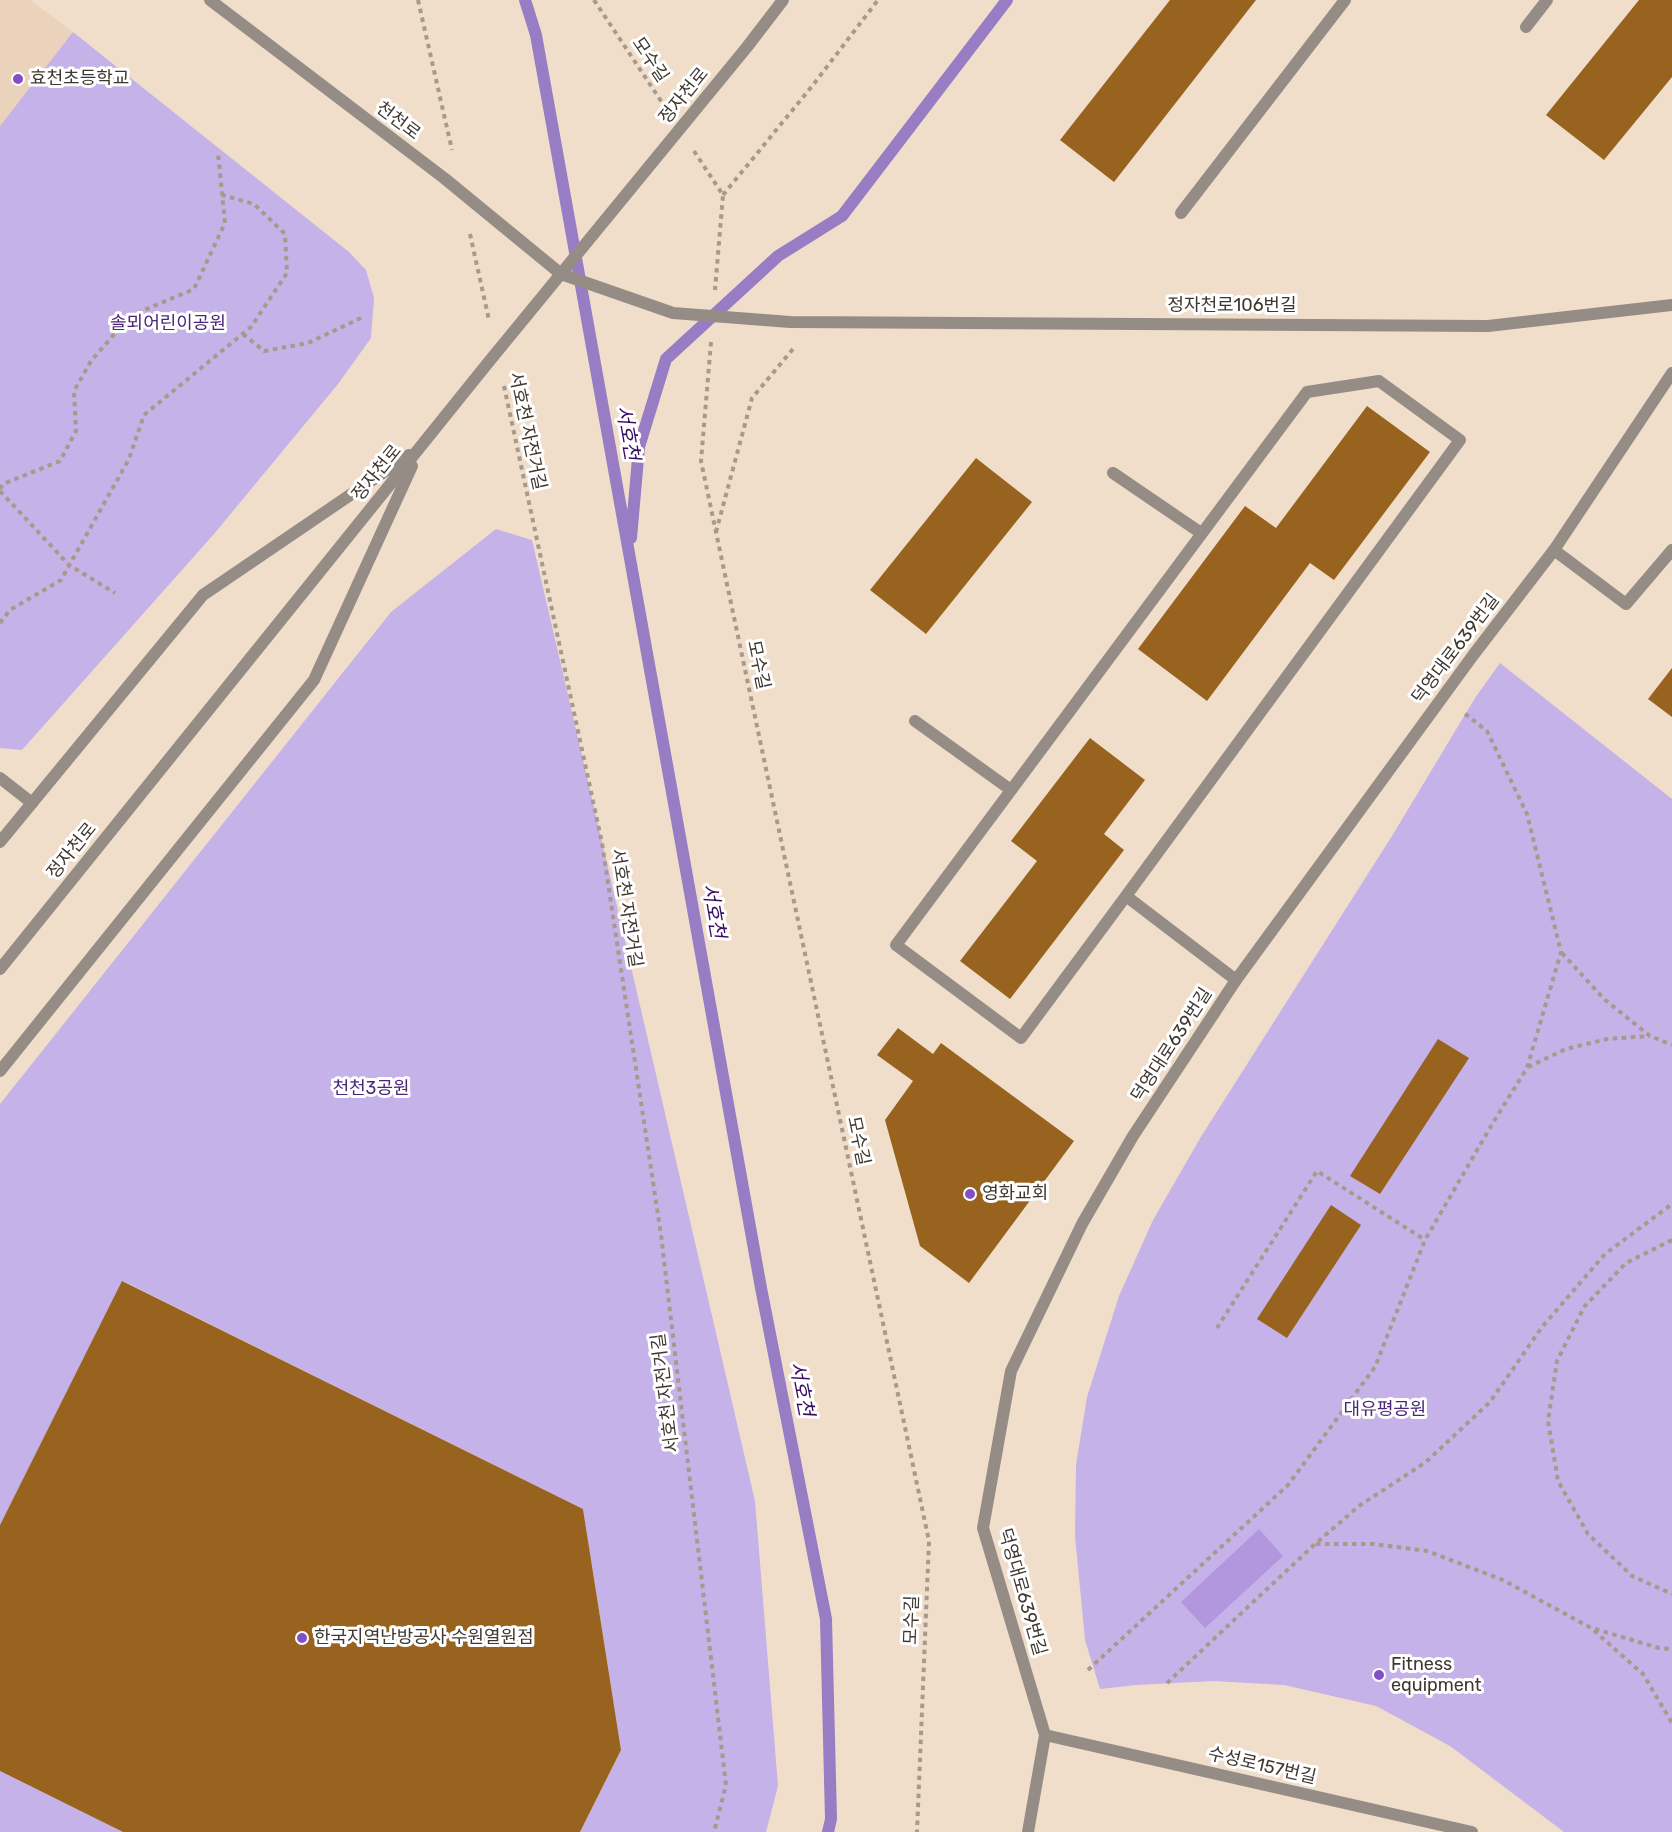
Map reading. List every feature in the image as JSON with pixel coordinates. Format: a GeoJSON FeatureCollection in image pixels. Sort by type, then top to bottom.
{"type":"FeatureCollection","features":[{"type":"Feature","properties":{"kind":"street","name":"천천로"},"geometry":{"type":"LineString","coordinates":[[210,0],[444,178],[562,273]]}},
{"type":"Feature","properties":{"kind":"street","name":"정자천로"},"geometry":{"type":"LineString","coordinates":[[0,969],[783,0]]}},
{"type":"Feature","properties":{"kind":"street"},"geometry":{"type":"LineString","coordinates":[[1181,213],[1345,0]]}},
{"type":"Feature","properties":{"kind":"street"},"geometry":{"type":"LineString","coordinates":[[1526,27],[1547,0]]}},
{"type":"Feature","properties":{"kind":"street","name":"정자천로106번길"},"geometry":{"type":"LineString","coordinates":[[562,273],[673,313],[790,322],[1488,326],[1672,305]]}},
{"type":"Feature","properties":{"kind":"street","name":"덕영대로639번길"},"geometry":{"type":"LineString","coordinates":[[1028,1832],[1045,1735],[983,1528],[1011,1371],[1082,1224],[1133,1136],[1236,980],[1443,696],[1554,550],[1672,373]]}},
{"type":"Feature","properties":{"kind":"street"},"geometry":{"type":"LineString","coordinates":[[1378,381],[1460,440],[1021,1038],[896,945],[1201,533],[1307,392],[1378,381]]}},
{"type":"Feature","properties":{"kind":"street"},"geometry":{"type":"LineString","coordinates":[[0,842],[203,595],[420,448]]}},
{"type":"Feature","properties":{"kind":"street"},"geometry":{"type":"LineString","coordinates":[[0,1071],[314,680],[420,448]]}},
{"type":"Feature","properties":{"kind":"street"},"geometry":{"type":"LineString","coordinates":[[1113,473],[1201,533]]}},
{"type":"Feature","properties":{"kind":"street"},"geometry":{"type":"LineString","coordinates":[[1554,550],[1626,604],[1672,550]]}},
{"type":"Feature","properties":{"kind":"street"},"geometry":{"type":"LineString","coordinates":[[915,721],[1011,790]]}},
{"type":"Feature","properties":{"kind":"street"},"geometry":{"type":"LineString","coordinates":[[0,778],[32,803]]}},
{"type":"Feature","properties":{"kind":"street"},"geometry":{"type":"LineString","coordinates":[[1126,897],[1236,980]]}},
{"type":"Feature","properties":{"kind":"street","name":"수성로157번길"},"geometry":{"type":"LineString","coordinates":[[1045,1735],[1472,1832]]}},
{"type":"Feature","properties":{"kind":"path"},"geometry":{"type":"LineString","coordinates":[[418,0],[454,158]]}},
{"type":"Feature","properties":{"kind":"path","name":"모수길"},"geometry":{"type":"LineString","coordinates":[[594,0],[665,107]]}},
{"type":"Feature","properties":{"kind":"path"},"geometry":{"type":"LineString","coordinates":[[691,146],[723,195],[813,85],[878,0]]}},
{"type":"Feature","properties":{"kind":"path"},"geometry":{"type":"LineString","coordinates":[[115,593],[69,566],[0,490],[3,484],[60,461],[76,431],[74,391],[91,361],[130,316],[194,289],[225,223],[218,153]]}},
{"type":"Feature","properties":{"kind":"path"},"geometry":{"type":"LineString","coordinates":[[0,623],[10,610],[61,580],[129,459],[144,415],[251,327],[287,273],[285,234],[254,204],[222,195]]}},
{"type":"Feature","properties":{"kind":"path"},"geometry":{"type":"LineString","coordinates":[[469,228],[490,322]]}},
{"type":"Feature","properties":{"kind":"path"},"geometry":{"type":"LineString","coordinates":[[243,334],[264,351],[308,344],[362,318]]}},
{"type":"Feature","properties":{"kind":"path"},"geometry":{"type":"LineString","coordinates":[[716,532],[752,398],[815,322]]}},
{"type":"Feature","properties":{"kind":"path","name":"서호천 자전거길"},"geometry":{"type":"LineString","coordinates":[[502,380],[602,843],[659,1223],[726,1785],[714,1832]]}},
{"type":"Feature","properties":{"kind":"path","name":"모수길"},"geometry":{"type":"LineString","coordinates":[[701,461],[929,1541],[917,1832]]}},
{"type":"Feature","properties":{"kind":"path"},"geometry":{"type":"LineString","coordinates":[[1443,696],[1487,731],[1527,814],[1561,952],[1604,999],[1650,1036],[1672,1045]]}},
{"type":"Feature","properties":{"kind":"path"},"geometry":{"type":"LineString","coordinates":[[1088,1670],[1288,1485],[1375,1367],[1425,1240],[1527,1068],[1561,952]]}},
{"type":"Feature","properties":{"kind":"path"},"geometry":{"type":"LineString","coordinates":[[1527,1068],[1566,1049],[1607,1039],[1650,1036]]}},
{"type":"Feature","properties":{"kind":"path"},"geometry":{"type":"LineString","coordinates":[[1217,1328],[1317,1171],[1425,1240]]}},
{"type":"Feature","properties":{"kind":"path"},"geometry":{"type":"LineString","coordinates":[[1167,1683],[1315,1544],[1359,1506],[1426,1462],[1490,1402],[1542,1327],[1605,1254],[1672,1203]]}},
{"type":"Feature","properties":{"kind":"path"},"geometry":{"type":"LineString","coordinates":[[1672,1240],[1626,1263],[1584,1307],[1557,1361],[1548,1421],[1558,1481],[1588,1534],[1632,1576],[1672,1594]]}},
{"type":"Feature","properties":{"kind":"path"},"geometry":{"type":"LineString","coordinates":[[1315,1544],[1374,1544],[1427,1551],[1503,1580],[1591,1628],[1659,1648],[1672,1649]]}},
{"type":"Feature","properties":{"kind":"path"},"geometry":{"type":"LineString","coordinates":[[1591,1628],[1643,1674],[1672,1723]]}},
{"type":"Feature","properties":{"kind":"shaded area","name":"효천초등학교"},"geometry":{"type":"Polygon","coordinates":[[[0,0],[30,0],[73,32],[0,126],[0,0]]]}},
{"type":"Feature","properties":{"kind":"shaded area"},"geometry":{"type":"Polygon","coordinates":[[[1259,1529],[1283,1556],[1205,1628],[1181,1602],[1259,1529]]]}},
{"type":"Feature","properties":{"kind":"green space","name":"솔뫼어린이공원"},"geometry":{"type":"Polygon","coordinates":[[[73,32],[349,252],[366,270],[374,298],[371,338],[338,384],[214,534],[22,750],[0,748],[0,126],[73,32]]]}},
{"type":"Feature","properties":{"kind":"green space","name":"천천3공원"},"geometry":{"type":"Polygon","coordinates":[[[496,529],[532,540],[755,1501],[778,1786],[766,1832],[580,1832],[621,1750],[583,1509],[123,1281],[0,1525],[0,1104],[391,612],[496,529]]]}},
{"type":"Feature","properties":{"kind":"green space","name":"대유평공원"},"geometry":{"type":"Polygon","coordinates":[[[1500,663],[1672,799],[1672,1832],[1564,1832],[1450,1746],[1376,1706],[1284,1685],[1213,1681],[1100,1689],[1085,1640],[1075,1536],[1076,1465],[1087,1397],[1119,1296],[1153,1220],[1202,1135],[1392,836],[1475,698],[1500,663]]]}},
{"type":"Feature","properties":{"kind":"green space"},"geometry":{"type":"Polygon","coordinates":[[[0,1771],[123,1832],[0,1832],[0,1771]]]}},
{"type":"Feature","properties":{"kind":"building"},"geometry":{"type":"Polygon","coordinates":[[[1170,0],[1256,0],[1114,182],[1060,140],[1170,0]]]}},
{"type":"Feature","properties":{"kind":"building"},"geometry":{"type":"Polygon","coordinates":[[[1639,0],[1672,0],[1672,77],[1604,160],[1546,115],[1639,0]]]}},
{"type":"Feature","properties":{"kind":"building"},"geometry":{"type":"Polygon","coordinates":[[[1367,406],[1430,452],[1334,580],[1310,563],[1207,701],[1138,649],[1245,506],[1276,528],[1367,406]]]}},
{"type":"Feature","properties":{"kind":"building"},"geometry":{"type":"Polygon","coordinates":[[[976,458],[1032,502],[926,634],[870,590],[976,458]]]}},
{"type":"Feature","properties":{"kind":"building"},"geometry":{"type":"Polygon","coordinates":[[[1672,668],[1672,717],[1648,699],[1672,668]]]}},
{"type":"Feature","properties":{"kind":"building"},"geometry":{"type":"Polygon","coordinates":[[[1090,738],[1145,780],[1104,834],[1124,850],[1010,999],[960,961],[1037,861],[1011,841],[1090,738]]]}},
{"type":"Feature","properties":{"kind":"building","name":"영화교회"},"geometry":{"type":"Polygon","coordinates":[[[898,1028],[933,1054],[941,1043],[1074,1141],[969,1283],[920,1246],[885,1120],[913,1081],[877,1055],[898,1028]]]}},
{"type":"Feature","properties":{"kind":"building"},"geometry":{"type":"Polygon","coordinates":[[[1438,1039],[1469,1058],[1380,1194],[1350,1176],[1438,1039]]]}},
{"type":"Feature","properties":{"kind":"building"},"geometry":{"type":"Polygon","coordinates":[[[1331,1205],[1361,1225],[1287,1338],[1257,1319],[1331,1205]]]}},
{"type":"Feature","properties":{"kind":"building","name":"한국지역난방공사 수원열원점"},"geometry":{"type":"Polygon","coordinates":[[[122,1281],[583,1509],[621,1750],[580,1832],[123,1832],[0,1771],[0,1525],[122,1281]]]}},
{"type":"Feature","properties":{"kind":"waterway","name":"서호천"},"geometry":{"type":"LineString","coordinates":[[525,0],[536,35],[761,1288],[826,1619],[831,1819],[828,1832]]}},
{"type":"Feature","properties":{"kind":"waterway"},"geometry":{"type":"LineString","coordinates":[[631,538],[639,447],[666,359],[778,256],[842,216],[1007,0]]}},
{"type":"Feature","properties":{"kind":"place","name":"효천초등학교"},"geometry":{"type":"Point","coordinates":[18,79]}},
{"type":"Feature","properties":{"kind":"place","name":"영화교회"},"geometry":{"type":"Point","coordinates":[970,1194]}},
{"type":"Feature","properties":{"kind":"place","name":"한국지역난방공사 수원열원점"},"geometry":{"type":"Point","coordinates":[302,1638]}},
{"type":"Feature","properties":{"kind":"place","name":"Fitness equipment"},"geometry":{"type":"Point","coordinates":[1379,1675]}}]}
